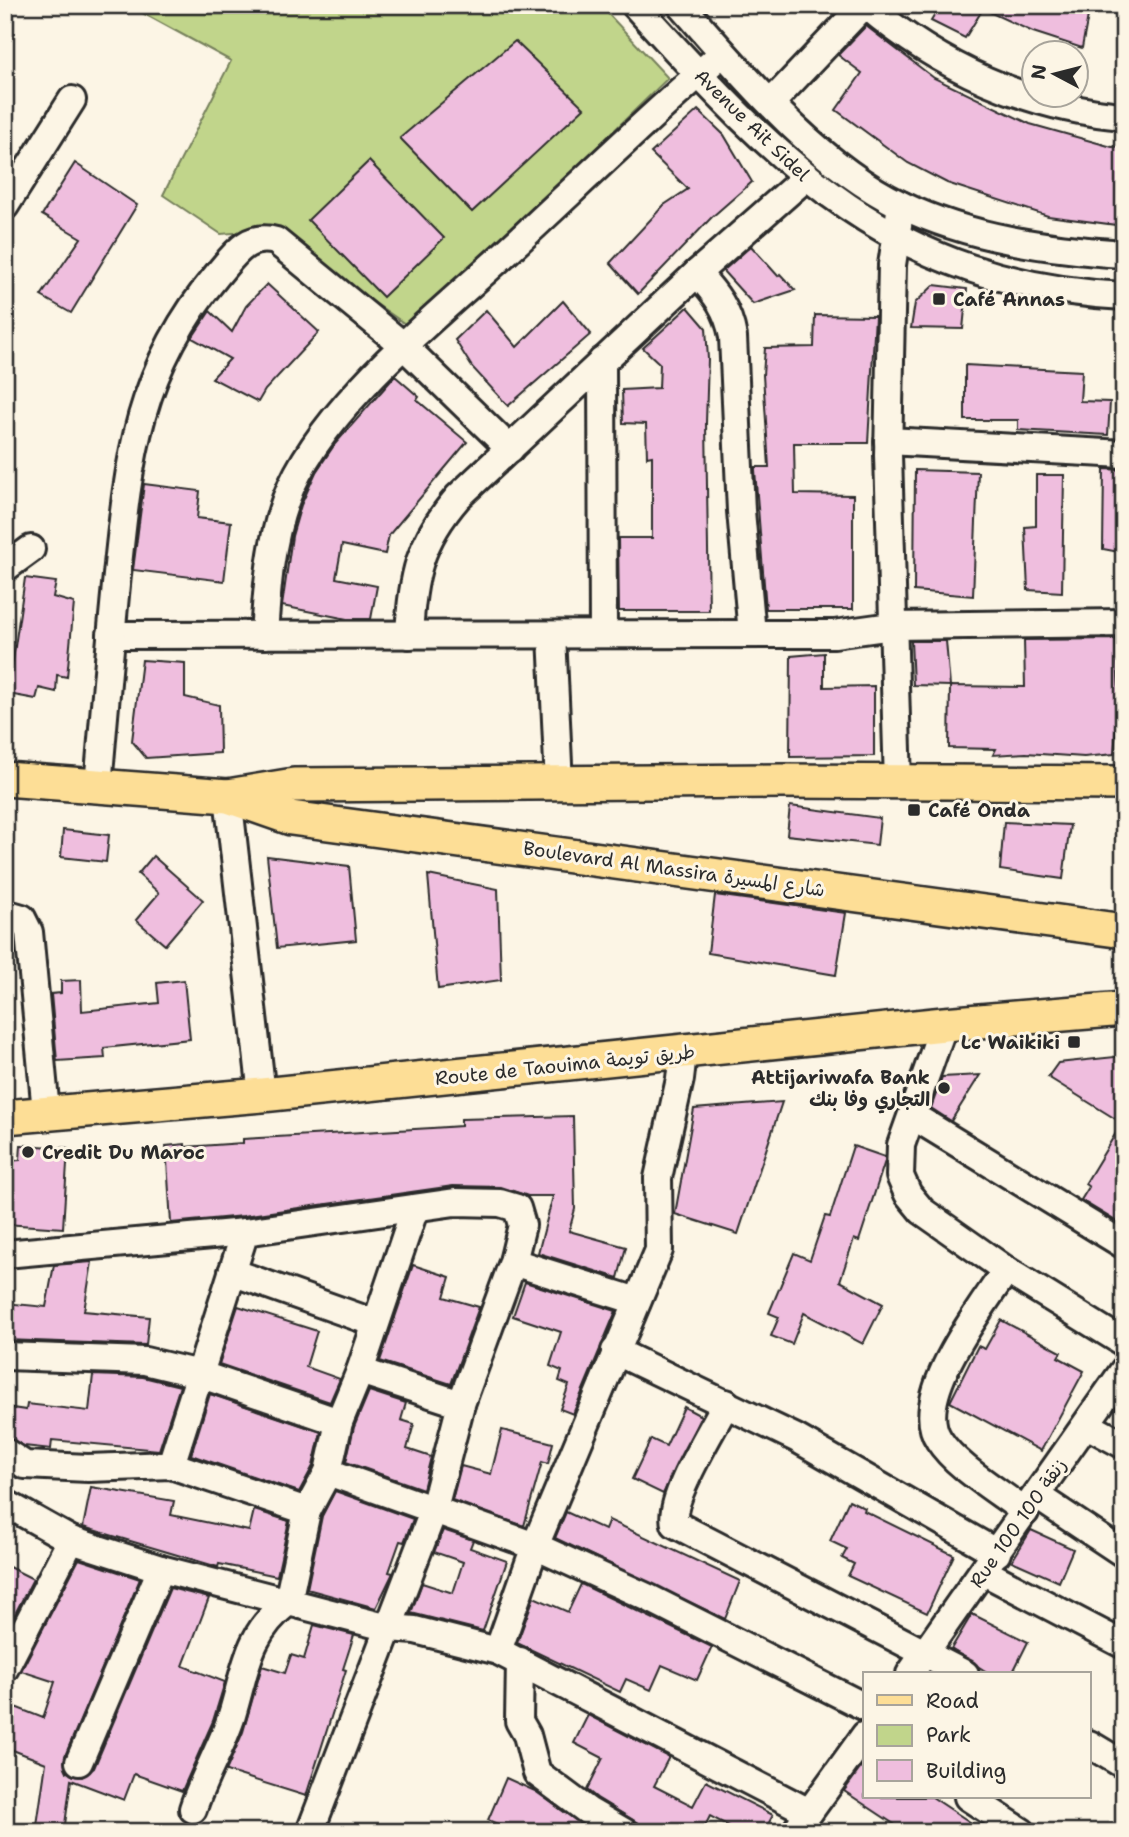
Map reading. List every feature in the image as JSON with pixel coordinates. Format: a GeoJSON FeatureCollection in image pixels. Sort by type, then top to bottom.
{"type":"FeatureCollection","features":[{"type":"Feature","properties":{"kind":"main road","name":"Boulevard Al Massira شارع المسيرة"},"geometry":{"type":"LineString","coordinates":[[5,779],[228,796],[294,785],[559,785],[782,781],[1124,783]]}},
{"type":"Feature","properties":{"kind":"main road","name":"Boulevard Al Massira شارع المسيرة"},"geometry":{"type":"LineString","coordinates":[[228,796],[291,818],[1124,931]]}},
{"type":"Feature","properties":{"kind":"main road","name":"Route de Taouima طريق تويمة"},"geometry":{"type":"LineString","coordinates":[[5,1117],[262,1095],[944,1024],[1124,1009]]}},
{"type":"Feature","properties":{"kind":"street","name":"Avenue Ait Sidel"},"geometry":{"type":"LineString","coordinates":[[635,5],[698,75],[805,178],[895,237],[923,251],[989,274],[1029,284],[1124,296]]}},
{"type":"Feature","properties":{"kind":"street","name":"Avenue Ait Sidel"},"geometry":{"type":"LineString","coordinates":[[681,5],[771,103],[824,152],[866,185],[901,205],[979,232],[1030,243],[1124,254]]}},
{"type":"Feature","properties":{"kind":"street"},"geometry":{"type":"LineString","coordinates":[[771,103],[865,5],[899,33],[973,76],[1077,110],[1124,116]]}},
{"type":"Feature","properties":{"kind":"street"},"geometry":{"type":"LineString","coordinates":[[264,635],[272,551],[287,498],[316,445],[344,409],[405,347],[723,53]]}},
{"type":"Feature","properties":{"kind":"street"},"geometry":{"type":"LineString","coordinates":[[5,206],[72,100]]}},
{"type":"Feature","properties":{"kind":"street"},"geometry":{"type":"LineString","coordinates":[[409,635],[412,588],[421,552],[437,521],[458,497],[602,360],[805,178]]}},
{"type":"Feature","properties":{"kind":"street"},"geometry":{"type":"LineString","coordinates":[[898,783],[891,626],[888,441],[895,237],[901,205]]}},
{"type":"Feature","properties":{"kind":"street"},"geometry":{"type":"LineString","coordinates":[[98,786],[111,635],[133,444],[147,396],[182,320],[241,247],[257,239],[276,241],[405,347],[510,450]]}},
{"type":"Feature","properties":{"kind":"street"},"geometry":{"type":"LineString","coordinates":[[697,273],[718,296],[729,314],[733,337],[741,511],[752,634]]}},
{"type":"Feature","properties":{"kind":"street"},"geometry":{"type":"LineString","coordinates":[[602,360],[603,634]]}},
{"type":"Feature","properties":{"kind":"street"},"geometry":{"type":"LineString","coordinates":[[888,441],[1124,454]]}},
{"type":"Feature","properties":{"kind":"street"},"geometry":{"type":"LineString","coordinates":[[5,568],[31,549]]}},
{"type":"Feature","properties":{"kind":"street"},"geometry":{"type":"LineString","coordinates":[[111,635],[834,634],[891,626],[1124,623]]}},
{"type":"Feature","properties":{"kind":"street"},"geometry":{"type":"LineString","coordinates":[[552,635],[559,785]]}},
{"type":"Feature","properties":{"kind":"street"},"geometry":{"type":"LineString","coordinates":[[228,796],[262,1095]]}},
{"type":"Feature","properties":{"kind":"street"},"geometry":{"type":"LineString","coordinates":[[5,913],[22,918],[29,932],[46,1112]]}},
{"type":"Feature","properties":{"kind":"street"},"geometry":{"type":"LineString","coordinates":[[944,1024],[899,1159],[900,1176],[908,1194],[922,1211],[1006,1270],[1124,1343]]}},
{"type":"Feature","properties":{"kind":"street"},"geometry":{"type":"LineString","coordinates":[[624,1832],[588,1811],[537,1773],[527,1735],[519,1721],[509,1656],[535,1546],[615,1351],[660,1250],[658,1178],[680,1079],[682,1053]]}},
{"type":"Feature","properties":{"kind":"street"},"geometry":{"type":"LineString","coordinates":[[913,1116],[1124,1245]]}},
{"type":"Feature","properties":{"kind":"street"},"geometry":{"type":"LineString","coordinates":[[5,1254],[245,1232],[477,1201],[517,1208],[522,1225],[513,1262],[461,1404],[433,1512],[310,1832]]}},
{"type":"Feature","properties":{"kind":"street"},"geometry":{"type":"LineString","coordinates":[[193,1809],[232,1716],[243,1667],[270,1616],[288,1602],[307,1511],[328,1472],[339,1422],[360,1371],[415,1208]]}},
{"type":"Feature","properties":{"kind":"street"},"geometry":{"type":"LineString","coordinates":[[171,1465],[245,1232]]}},
{"type":"Feature","properties":{"kind":"street"},"geometry":{"type":"LineString","coordinates":[[513,1262],[637,1301]]}},
{"type":"Feature","properties":{"kind":"street"},"geometry":{"type":"LineString","coordinates":[[1006,1270],[941,1376],[932,1403],[932,1417],[939,1440],[952,1456],[1031,1504],[1124,1554]]}},
{"type":"Feature","properties":{"kind":"street"},"geometry":{"type":"LineString","coordinates":[[232,1272],[375,1323]]}},
{"type":"Feature","properties":{"kind":"street"},"geometry":{"type":"LineString","coordinates":[[615,1351],[796,1438],[1124,1645]]}},
{"type":"Feature","properties":{"kind":"street"},"geometry":{"type":"LineString","coordinates":[[5,1356],[145,1361],[199,1374],[339,1422]]}},
{"type":"Feature","properties":{"kind":"street","name":"Rue 100 زنقة 100"},"geometry":{"type":"LineString","coordinates":[[911,1672],[1124,1370]]}},
{"type":"Feature","properties":{"kind":"street"},"geometry":{"type":"LineString","coordinates":[[360,1371],[461,1404]]}},
{"type":"Feature","properties":{"kind":"street"},"geometry":{"type":"LineString","coordinates":[[726,1403],[679,1496],[673,1516],[675,1524],[961,1672]]}},
{"type":"Feature","properties":{"kind":"street"},"geometry":{"type":"LineString","coordinates":[[1087,1425],[1124,1445]]}},
{"type":"Feature","properties":{"kind":"street"},"geometry":{"type":"LineString","coordinates":[[5,1452],[25,1465],[88,1468],[171,1465],[307,1511]]}},
{"type":"Feature","properties":{"kind":"street"},"geometry":{"type":"LineString","coordinates":[[328,1472],[433,1512],[535,1546],[649,1598],[863,1706]]}},
{"type":"Feature","properties":{"kind":"street"},"geometry":{"type":"LineString","coordinates":[[5,1503],[71,1540],[161,1569],[389,1628],[415,1630],[509,1656],[802,1822],[863,1738]]}},
{"type":"Feature","properties":{"kind":"street"},"geometry":{"type":"LineString","coordinates":[[5,1668],[71,1540]]}},
{"type":"Feature","properties":{"kind":"street"},"geometry":{"type":"LineString","coordinates":[[79,1762],[161,1569]]}},
{"type":"Feature","properties":{"kind":"street"},"geometry":{"type":"LineString","coordinates":[[1090,1745],[1124,1765]]}},
{"type":"Feature","properties":{"kind":"street"},"geometry":{"type":"LineString","coordinates":[[970,1798],[1023,1832]]}},
{"type":"Feature","properties":{"kind":"green space"},"geometry":{"type":"Polygon","coordinates":[[[128,5],[600,5],[668,78],[411,328],[270,230],[221,234],[163,195],[231,61],[128,5]]]}},
{"type":"Feature","properties":{"kind":"building"},"geometry":{"type":"Polygon","coordinates":[[[941,5],[1090,5],[1084,38],[1051,38],[983,9],[965,38],[931,21],[941,5]]]}},
{"type":"Feature","properties":{"kind":"building"},"geometry":{"type":"Polygon","coordinates":[[[866,26],[934,78],[1030,124],[1112,147],[1124,146],[1124,226],[1048,216],[947,183],[908,163],[836,110],[862,73],[838,55],[866,26]]]}},
{"type":"Feature","properties":{"kind":"building"},"geometry":{"type":"Polygon","coordinates":[[[515,41],[584,108],[472,212],[400,138],[515,41]]]}},
{"type":"Feature","properties":{"kind":"building"},"geometry":{"type":"Polygon","coordinates":[[[698,110],[724,135],[752,182],[712,217],[638,294],[610,263],[664,205],[688,189],[651,153],[698,110]]]}},
{"type":"Feature","properties":{"kind":"building"},"geometry":{"type":"Polygon","coordinates":[[[369,161],[444,238],[383,297],[308,220],[369,161]]]}},
{"type":"Feature","properties":{"kind":"building"},"geometry":{"type":"Polygon","coordinates":[[[75,163],[137,205],[71,313],[41,296],[81,238],[42,215],[75,163]]]}},
{"type":"Feature","properties":{"kind":"building"},"geometry":{"type":"Polygon","coordinates":[[[751,246],[778,276],[780,274],[795,290],[753,304],[723,271],[751,246]]]}},
{"type":"Feature","properties":{"kind":"building"},"geometry":{"type":"Polygon","coordinates":[[[267,284],[319,332],[265,390],[258,402],[212,378],[230,359],[192,338],[210,311],[232,332],[246,306],[267,284]]]}},
{"type":"Feature","properties":{"kind":"building"},"geometry":{"type":"Polygon","coordinates":[[[934,285],[967,289],[963,329],[911,328],[915,303],[934,285]]]}},
{"type":"Feature","properties":{"kind":"building"},"geometry":{"type":"Polygon","coordinates":[[[563,301],[591,334],[508,406],[472,367],[455,340],[486,310],[517,347],[563,301]]]}},
{"type":"Feature","properties":{"kind":"building"},"geometry":{"type":"Polygon","coordinates":[[[688,307],[706,328],[709,611],[619,611],[618,538],[652,538],[652,456],[647,457],[646,424],[623,423],[622,390],[659,388],[660,364],[643,348],[688,307]]]}},
{"type":"Feature","properties":{"kind":"building"},"geometry":{"type":"Polygon","coordinates":[[[815,315],[875,316],[868,443],[794,443],[795,494],[853,495],[853,609],[766,609],[755,470],[755,467],[769,467],[763,375],[765,348],[814,347],[815,315]]]}},
{"type":"Feature","properties":{"kind":"building"},"geometry":{"type":"Polygon","coordinates":[[[965,365],[1082,371],[1080,401],[1110,402],[1108,435],[1018,430],[1018,420],[965,420],[965,365]]]}},
{"type":"Feature","properties":{"kind":"building"},"geometry":{"type":"Polygon","coordinates":[[[395,376],[419,397],[417,400],[467,442],[389,535],[385,554],[342,545],[336,578],[377,586],[371,619],[347,619],[282,606],[292,536],[301,505],[316,472],[335,444],[395,376]]]}},
{"type":"Feature","properties":{"kind":"building"},"geometry":{"type":"Polygon","coordinates":[[[1104,469],[1124,470],[1124,553],[1103,549],[1104,469]]]}},
{"type":"Feature","properties":{"kind":"building"},"geometry":{"type":"Polygon","coordinates":[[[915,470],[978,472],[973,596],[914,591],[915,470]]]}},
{"type":"Feature","properties":{"kind":"building"},"geometry":{"type":"Polygon","coordinates":[[[1036,475],[1064,475],[1062,592],[1028,590],[1025,527],[1036,526],[1036,475]]]}},
{"type":"Feature","properties":{"kind":"building"},"geometry":{"type":"Polygon","coordinates":[[[144,484],[200,491],[197,518],[231,522],[224,581],[133,570],[144,484]]]}},
{"type":"Feature","properties":{"kind":"building"},"geometry":{"type":"Polygon","coordinates":[[[25,578],[56,582],[53,597],[74,603],[67,677],[57,675],[56,692],[39,688],[36,699],[8,694],[25,578]]]}},
{"type":"Feature","properties":{"kind":"building"},"geometry":{"type":"Polygon","coordinates":[[[1116,639],[1119,694],[1114,754],[1084,757],[1026,753],[993,755],[996,749],[949,748],[950,686],[1025,687],[1024,640],[1116,639]]]}},
{"type":"Feature","properties":{"kind":"building"},"geometry":{"type":"Polygon","coordinates":[[[911,641],[946,641],[950,686],[913,685],[911,641]]]}},
{"type":"Feature","properties":{"kind":"building"},"geometry":{"type":"Polygon","coordinates":[[[824,653],[824,687],[874,686],[874,756],[790,757],[791,656],[824,653]]]}},
{"type":"Feature","properties":{"kind":"building"},"geometry":{"type":"Polygon","coordinates":[[[142,660],[185,663],[185,697],[219,705],[220,753],[146,758],[132,741],[142,660]]]}},
{"type":"Feature","properties":{"kind":"building"},"geometry":{"type":"Polygon","coordinates":[[[790,806],[880,818],[877,845],[787,835],[790,806]]]}},
{"type":"Feature","properties":{"kind":"building"},"geometry":{"type":"Polygon","coordinates":[[[1004,822],[1070,825],[1063,879],[1000,870],[1004,822]]]}},
{"type":"Feature","properties":{"kind":"building"},"geometry":{"type":"Polygon","coordinates":[[[63,830],[109,835],[106,862],[61,857],[63,830]]]}},
{"type":"Feature","properties":{"kind":"building"},"geometry":{"type":"Polygon","coordinates":[[[153,856],[203,900],[165,945],[136,920],[159,893],[138,874],[153,856]]]}},
{"type":"Feature","properties":{"kind":"building"},"geometry":{"type":"Polygon","coordinates":[[[267,856],[349,866],[356,940],[277,948],[267,856]]]}},
{"type":"Feature","properties":{"kind":"building"},"geometry":{"type":"Polygon","coordinates":[[[428,875],[498,889],[501,980],[438,989],[428,875]]]}},
{"type":"Feature","properties":{"kind":"building"},"geometry":{"type":"Polygon","coordinates":[[[715,895],[846,913],[836,975],[708,953],[715,895]]]}},
{"type":"Feature","properties":{"kind":"building"},"geometry":{"type":"Polygon","coordinates":[[[81,980],[82,1011],[159,1003],[157,983],[184,980],[190,1039],[104,1048],[105,1058],[57,1061],[51,994],[61,993],[61,981],[81,980]]]}},
{"type":"Feature","properties":{"kind":"building"},"geometry":{"type":"Polygon","coordinates":[[[1124,1056],[1124,1226],[1081,1200],[1089,1187],[1085,1184],[1122,1123],[1048,1077],[1058,1063],[1124,1056]]]}},
{"type":"Feature","properties":{"kind":"building"},"geometry":{"type":"Polygon","coordinates":[[[980,1075],[951,1121],[931,1108],[942,1077],[980,1075]]]}},
{"type":"Feature","properties":{"kind":"building"},"geometry":{"type":"Polygon","coordinates":[[[782,1102],[738,1234],[675,1214],[694,1109],[782,1102]]]}},
{"type":"Feature","properties":{"kind":"building"},"geometry":{"type":"Polygon","coordinates":[[[573,1116],[575,1209],[569,1231],[626,1247],[618,1278],[538,1253],[553,1196],[528,1196],[501,1187],[453,1186],[243,1216],[171,1223],[166,1146],[185,1144],[185,1147],[243,1143],[243,1139],[461,1126],[461,1119],[573,1116]]]}},
{"type":"Feature","properties":{"kind":"building"},"geometry":{"type":"Polygon","coordinates":[[[21,1145],[68,1148],[63,1228],[5,1224],[5,1161],[20,1160],[21,1145]]]}},
{"type":"Feature","properties":{"kind":"building"},"geometry":{"type":"Polygon","coordinates":[[[853,1146],[885,1157],[885,1161],[859,1241],[854,1239],[840,1281],[883,1304],[863,1344],[804,1313],[792,1344],[771,1336],[779,1317],[769,1313],[794,1253],[810,1260],[825,1216],[830,1217],[853,1146]]]}},
{"type":"Feature","properties":{"kind":"building"},"geometry":{"type":"Polygon","coordinates":[[[92,1262],[84,1311],[149,1317],[146,1345],[5,1340],[5,1303],[46,1307],[54,1265],[92,1262]]]}},
{"type":"Feature","properties":{"kind":"building"},"geometry":{"type":"Polygon","coordinates":[[[413,1265],[450,1277],[444,1297],[479,1307],[451,1384],[380,1361],[413,1265]]]}},
{"type":"Feature","properties":{"kind":"building"},"geometry":{"type":"Polygon","coordinates":[[[525,1282],[616,1311],[573,1414],[560,1409],[569,1385],[559,1381],[562,1371],[550,1366],[561,1332],[513,1316],[525,1282]]]}},
{"type":"Feature","properties":{"kind":"building"},"geometry":{"type":"Polygon","coordinates":[[[238,1306],[317,1331],[306,1367],[340,1379],[330,1402],[219,1364],[238,1306]]]}},
{"type":"Feature","properties":{"kind":"building"},"geometry":{"type":"Polygon","coordinates":[[[1001,1320],[1061,1352],[1058,1357],[1084,1371],[1041,1451],[950,1402],[978,1346],[985,1349],[1001,1320]]]}},
{"type":"Feature","properties":{"kind":"building"},"geometry":{"type":"Polygon","coordinates":[[[93,1375],[143,1377],[180,1386],[159,1450],[52,1440],[51,1449],[24,1446],[5,1436],[5,1407],[26,1410],[27,1404],[89,1411],[93,1375]]]}},
{"type":"Feature","properties":{"kind":"building"},"geometry":{"type":"Polygon","coordinates":[[[369,1391],[406,1403],[401,1420],[414,1424],[407,1449],[431,1457],[423,1489],[346,1462],[354,1427],[369,1391]]]}},
{"type":"Feature","properties":{"kind":"building"},"geometry":{"type":"Polygon","coordinates":[[[210,1394],[321,1432],[313,1466],[299,1492],[191,1455],[210,1394]]]}},
{"type":"Feature","properties":{"kind":"building"},"geometry":{"type":"Polygon","coordinates":[[[684,1407],[701,1416],[663,1494],[632,1479],[651,1439],[666,1446],[684,1407]]]}},
{"type":"Feature","properties":{"kind":"building"},"geometry":{"type":"Polygon","coordinates":[[[502,1430],[553,1443],[548,1464],[542,1462],[524,1526],[452,1500],[461,1466],[491,1474],[502,1430]]]}},
{"type":"Feature","properties":{"kind":"building"},"geometry":{"type":"Polygon","coordinates":[[[91,1487],[174,1501],[171,1515],[249,1531],[254,1510],[289,1521],[277,1576],[219,1564],[218,1567],[83,1527],[91,1487]]]}},
{"type":"Feature","properties":{"kind":"building"},"geometry":{"type":"Polygon","coordinates":[[[335,1491],[413,1519],[404,1542],[400,1541],[389,1572],[393,1573],[376,1608],[307,1589],[322,1516],[335,1491]]]}},
{"type":"Feature","properties":{"kind":"building"},"geometry":{"type":"Polygon","coordinates":[[[849,1500],[865,1508],[864,1511],[954,1555],[927,1613],[848,1576],[854,1564],[842,1558],[847,1549],[830,1541],[849,1500]]]}},
{"type":"Feature","properties":{"kind":"building"},"geometry":{"type":"Polygon","coordinates":[[[566,1512],[605,1530],[609,1520],[740,1581],[725,1619],[555,1538],[566,1512]]]}},
{"type":"Feature","properties":{"kind":"building"},"geometry":{"type":"Polygon","coordinates":[[[443,1530],[473,1540],[470,1548],[507,1561],[483,1631],[411,1613],[422,1583],[453,1593],[463,1562],[434,1552],[443,1530]]]}},
{"type":"Feature","properties":{"kind":"building"},"geometry":{"type":"Polygon","coordinates":[[[1031,1530],[1073,1549],[1059,1582],[1012,1561],[1031,1530]]]}},
{"type":"Feature","properties":{"kind":"building"},"geometry":{"type":"Polygon","coordinates":[[[79,1559],[140,1579],[65,1756],[67,1772],[82,1777],[94,1768],[170,1588],[209,1598],[183,1666],[225,1682],[213,1721],[182,1791],[134,1774],[124,1800],[71,1780],[64,1832],[36,1832],[46,1763],[5,1747],[5,1703],[43,1718],[55,1682],[21,1671],[79,1559]]]}},
{"type":"Feature","properties":{"kind":"building"},"geometry":{"type":"Polygon","coordinates":[[[5,1565],[33,1579],[5,1633],[5,1565]]]}},
{"type":"Feature","properties":{"kind":"building"},"geometry":{"type":"Polygon","coordinates":[[[581,1584],[712,1647],[697,1680],[662,1665],[651,1690],[626,1679],[620,1692],[517,1643],[534,1597],[568,1612],[581,1584]]]}},
{"type":"Feature","properties":{"kind":"building"},"geometry":{"type":"Polygon","coordinates":[[[972,1614],[1028,1642],[1013,1672],[987,1672],[951,1649],[972,1614]]]}},
{"type":"Feature","properties":{"kind":"building"},"geometry":{"type":"Polygon","coordinates":[[[314,1625],[354,1635],[343,1669],[346,1670],[306,1796],[226,1771],[243,1732],[262,1666],[285,1673],[291,1655],[304,1659],[314,1625]]]}},
{"type":"Feature","properties":{"kind":"building"},"geometry":{"type":"Polygon","coordinates":[[[588,1715],[669,1757],[654,1786],[693,1806],[706,1781],[773,1815],[764,1832],[740,1832],[710,1816],[702,1832],[653,1832],[597,1798],[587,1790],[603,1758],[574,1743],[588,1715]]]}},
{"type":"Feature","properties":{"kind":"building"},"geometry":{"type":"Polygon","coordinates":[[[863,1765],[863,1798],[934,1798],[985,1832],[906,1832],[844,1791],[863,1765]]]}},
{"type":"Feature","properties":{"kind":"building"},"geometry":{"type":"Polygon","coordinates":[[[506,1778],[535,1791],[592,1832],[516,1832],[488,1820],[506,1778]]]}},
{"type":"Feature","properties":{"kind":"place","name":"Café Annas"},"geometry":{"type":"Point","coordinates":[939,299]}},
{"type":"Feature","properties":{"kind":"place","name":"Café Onda"},"geometry":{"type":"Point","coordinates":[914,810]}},
{"type":"Feature","properties":{"kind":"place","name":"Lc Waikiki"},"geometry":{"type":"Point","coordinates":[1074,1042]}},
{"type":"Feature","properties":{"kind":"place","name":"Attijariwafa Bank التجاري وفا بنك"},"geometry":{"type":"Point","coordinates":[944,1088]}},
{"type":"Feature","properties":{"kind":"place","name":"Credit Du Maroc"},"geometry":{"type":"Point","coordinates":[28,1152]}}]}
